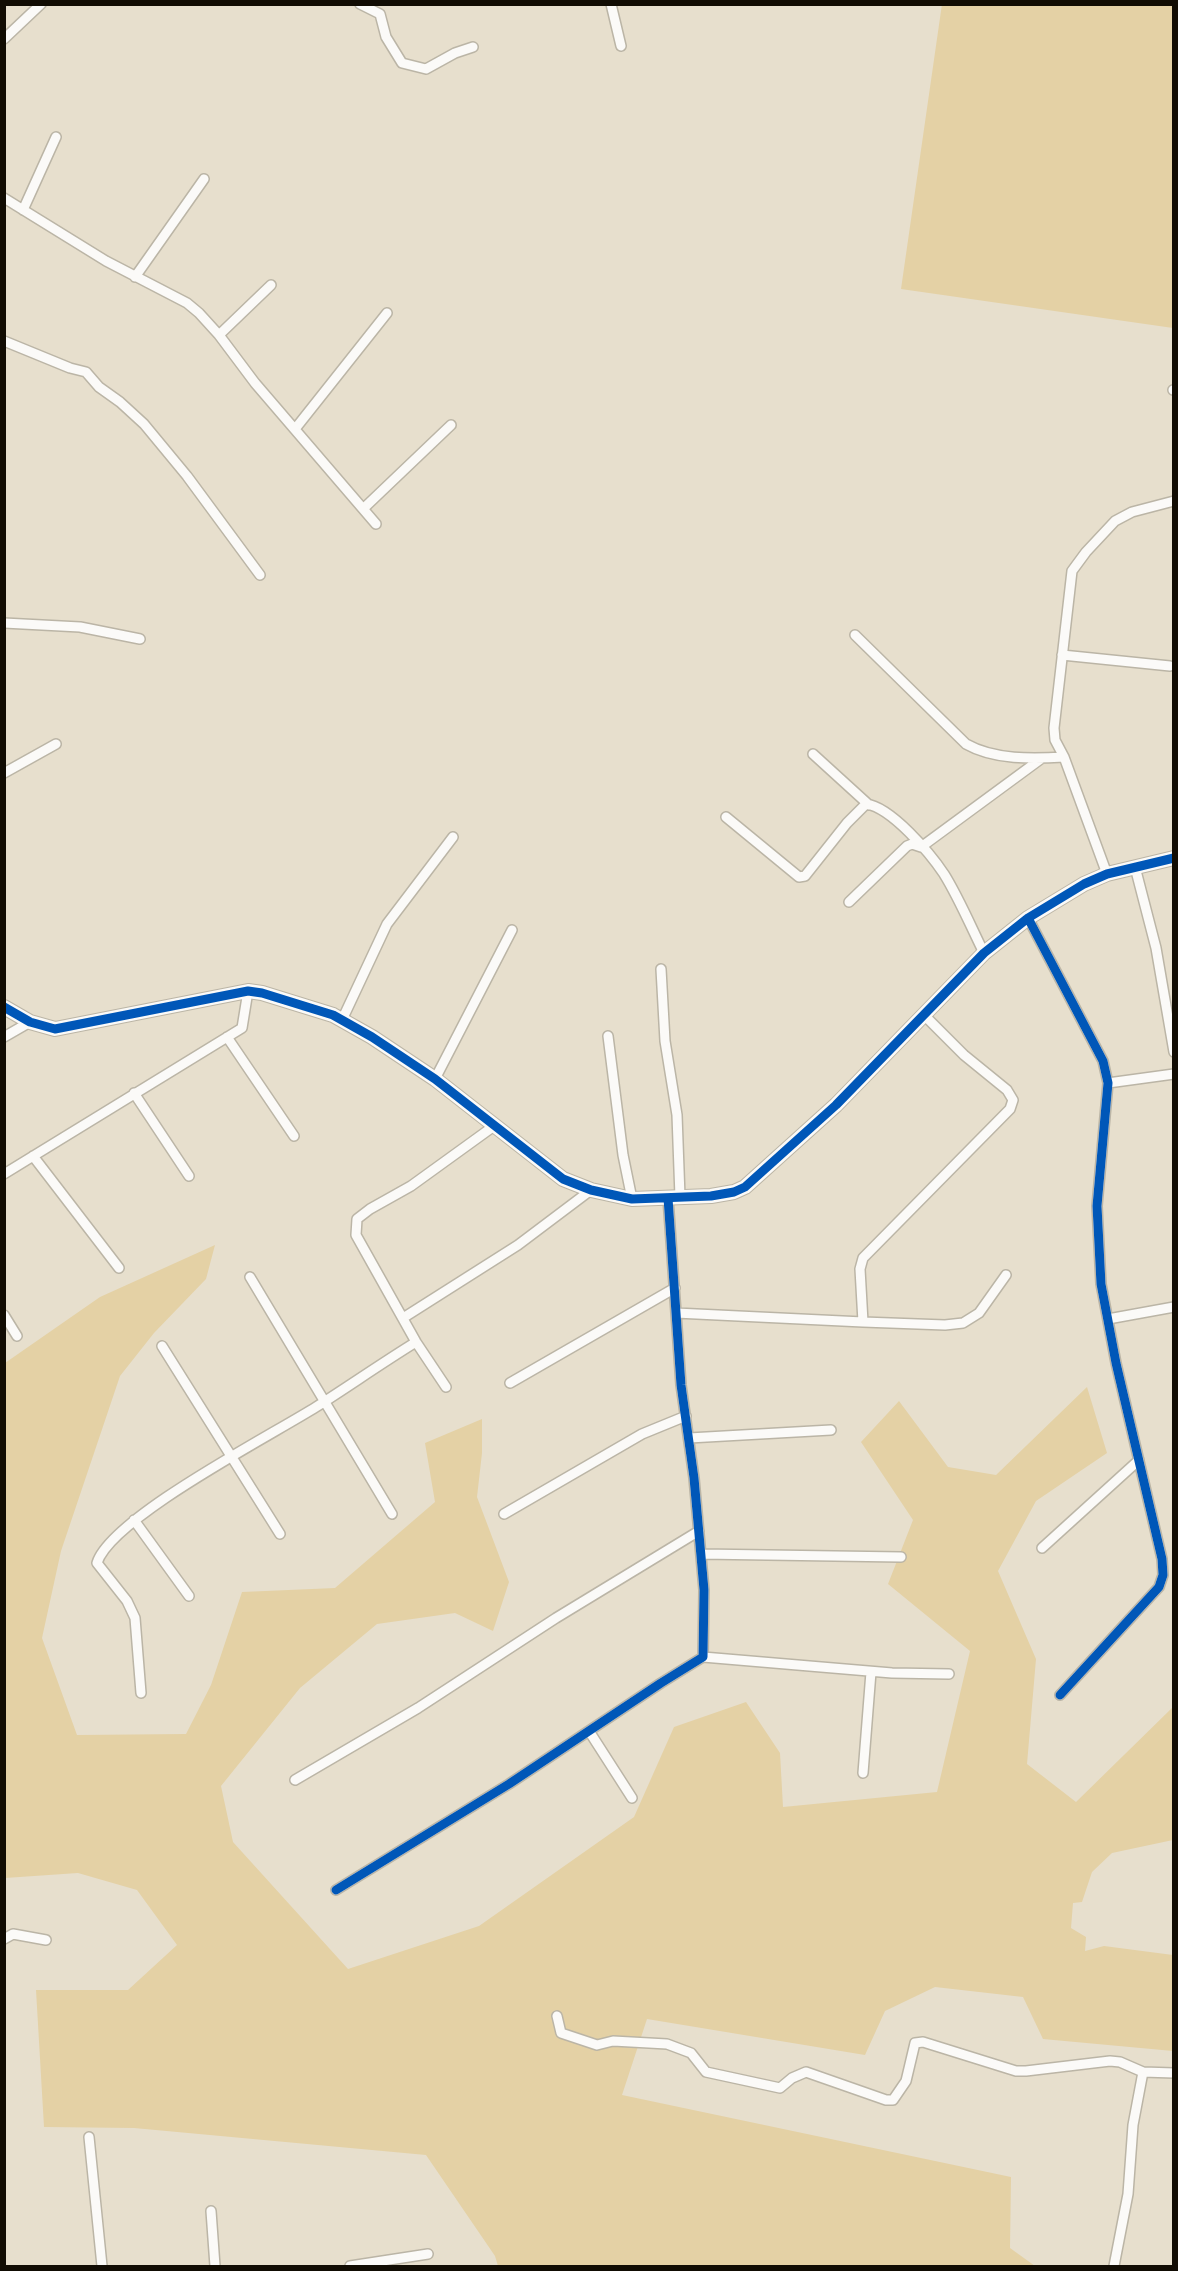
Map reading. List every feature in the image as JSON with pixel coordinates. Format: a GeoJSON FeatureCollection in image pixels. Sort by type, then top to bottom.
{"type":"FeatureCollection","features":[{"type":"Feature","properties":{"kind":"street"},"geometry":{"type":"LineString","coordinates":[[4,39],[41,4]]}},
{"type":"Feature","properties":{"kind":"street"},"geometry":{"type":"LineString","coordinates":[[360,4],[380,14],[386,37],[402,63],[426,69],[455,53],[473,47]]}},
{"type":"Feature","properties":{"kind":"street"},"geometry":{"type":"LineString","coordinates":[[611,4],[621,46]]}},
{"type":"Feature","properties":{"kind":"street"},"geometry":{"type":"LineString","coordinates":[[23,210],[56,137]]}},
{"type":"Feature","properties":{"kind":"street"},"geometry":{"type":"LineString","coordinates":[[135,277],[204,179]]}},
{"type":"Feature","properties":{"kind":"street"},"geometry":{"type":"LineString","coordinates":[[4,198],[135,277],[187,303],[219,335],[255,383],[376,524]]}},
{"type":"Feature","properties":{"kind":"street"},"geometry":{"type":"LineString","coordinates":[[219,335],[271,285]]}},
{"type":"Feature","properties":{"kind":"street"},"geometry":{"type":"LineString","coordinates":[[295,429],[387,313]]}},
{"type":"Feature","properties":{"kind":"street"},"geometry":{"type":"LineString","coordinates":[[4,341],[70,368],[86,372],[99,387],[144,424],[187,476],[260,576]]}},
{"type":"Feature","properties":{"kind":"street"},"geometry":{"type":"LineString","coordinates":[[364,508],[451,425]]}},
{"type":"Feature","properties":{"kind":"street"},"geometry":{"type":"LineString","coordinates":[[1107,874],[1064,757],[1055,740],[1054,728],[1072,571],[1077,562],[1115,521],[1132,512],[1173,501]]}},
{"type":"Feature","properties":{"kind":"street"},"geometry":{"type":"LineString","coordinates":[[4,623],[80,627],[140,639]]}},
{"type":"Feature","properties":{"kind":"street"},"geometry":{"type":"LineString","coordinates":[[855,635],[966,744],[994,754],[1042,758],[1064,757]]}},
{"type":"Feature","properties":{"kind":"street"},"geometry":{"type":"LineString","coordinates":[[1062,655],[1170,666]]}},
{"type":"Feature","properties":{"kind":"street"},"geometry":{"type":"LineString","coordinates":[[4,773],[56,744]]}},
{"type":"Feature","properties":{"kind":"street"},"geometry":{"type":"LineString","coordinates":[[813,754],[869,805]]}},
{"type":"Feature","properties":{"kind":"street"},"geometry":{"type":"LineString","coordinates":[[921,847],[1042,758]]}},
{"type":"Feature","properties":{"kind":"street"},"geometry":{"type":"LineString","coordinates":[[726,817],[799,877],[805,876],[847,823],[866,804],[874,805],[900,822],[944,874],[984,953]]}},
{"type":"Feature","properties":{"kind":"street"},"geometry":{"type":"LineString","coordinates":[[342,1020],[387,924],[453,837]]}},
{"type":"Feature","properties":{"kind":"street"},"geometry":{"type":"LineString","coordinates":[[849,902],[907,846],[912,844],[921,847]]}},
{"type":"Feature","properties":{"kind":"street"},"geometry":{"type":"LineString","coordinates":[[4,1007],[30,1022],[55,1029],[248,991],[262,993],[342,1020],[435,1078],[563,1179],[591,1190],[632,1199],[711,1196],[734,1192],[745,1187],[836,1105],[984,953],[1028,918],[1084,884],[1107,874],[1173,858]]}},
{"type":"Feature","properties":{"kind":"street"},"geometry":{"type":"LineString","coordinates":[[1135,867],[1169,997],[1173,1052]]}},
{"type":"Feature","properties":{"kind":"street"},"geometry":{"type":"LineString","coordinates":[[1028,918],[1103,1060],[1108,1083],[1097,1206],[1101,1284],[1162,1559],[1163,1575],[1159,1587],[1060,1695]]}},
{"type":"Feature","properties":{"kind":"street"},"geometry":{"type":"LineString","coordinates":[[435,1078],[512,930]]}},
{"type":"Feature","properties":{"kind":"street"},"geometry":{"type":"LineString","coordinates":[[661,969],[665,1041],[677,1115],[674,1198],[676,1313],[704,1590],[703,1657]]}},
{"type":"Feature","properties":{"kind":"street"},"geometry":{"type":"LineString","coordinates":[[4,1174],[242,1028],[248,991]]}},
{"type":"Feature","properties":{"kind":"street"},"geometry":{"type":"LineString","coordinates":[[863,1322],[860,1269],[863,1257],[1010,1109],[1012,1100],[1007,1090],[964,1055],[925,1016]]}},
{"type":"Feature","properties":{"kind":"street"},"geometry":{"type":"LineString","coordinates":[[4,1037],[30,1022]]}},
{"type":"Feature","properties":{"kind":"street"},"geometry":{"type":"LineString","coordinates":[[608,1036],[623,1155],[632,1199]]}},
{"type":"Feature","properties":{"kind":"street"},"geometry":{"type":"LineString","coordinates":[[227,1037],[294,1136]]}},
{"type":"Feature","properties":{"kind":"street"},"geometry":{"type":"LineString","coordinates":[[1108,1083],[1173,1074]]}},
{"type":"Feature","properties":{"kind":"street"},"geometry":{"type":"LineString","coordinates":[[134,1093],[189,1176]]}},
{"type":"Feature","properties":{"kind":"street"},"geometry":{"type":"LineString","coordinates":[[446,1387],[416,1342],[356,1235],[357,1219],[411,1186],[494,1126]]}},
{"type":"Feature","properties":{"kind":"street"},"geometry":{"type":"LineString","coordinates":[[33,1156],[119,1268]]}},
{"type":"Feature","properties":{"kind":"street"},"geometry":{"type":"LineString","coordinates":[[403,1318],[518,1245],[591,1190]]}},
{"type":"Feature","properties":{"kind":"street"},"geometry":{"type":"LineString","coordinates":[[676,1313],[945,1325],[963,1323],[979,1313],[1006,1275]]}},
{"type":"Feature","properties":{"kind":"street"},"geometry":{"type":"LineString","coordinates":[[250,1277],[392,1514]]}},
{"type":"Feature","properties":{"kind":"street"},"geometry":{"type":"LineString","coordinates":[[510,1383],[675,1288]]}},
{"type":"Feature","properties":{"kind":"street"},"geometry":{"type":"LineString","coordinates":[[1108,1319],[1173,1307]]}},
{"type":"Feature","properties":{"kind":"street"},"geometry":{"type":"LineString","coordinates":[[4,1316],[17,1336]]}},
{"type":"Feature","properties":{"kind":"street"},"geometry":{"type":"LineString","coordinates":[[141,1693],[135,1618],[127,1601],[97,1563],[116,1535],[134,1520],[326,1401],[416,1342]]}},
{"type":"Feature","properties":{"kind":"street"},"geometry":{"type":"LineString","coordinates":[[162,1346],[280,1534]]}},
{"type":"Feature","properties":{"kind":"street"},"geometry":{"type":"LineString","coordinates":[[504,1514],[642,1434],[686,1416]]}},
{"type":"Feature","properties":{"kind":"street"},"geometry":{"type":"LineString","coordinates":[[689,1438],[831,1430]]}},
{"type":"Feature","properties":{"kind":"street"},"geometry":{"type":"LineString","coordinates":[[1042,1548],[1139,1460]]}},
{"type":"Feature","properties":{"kind":"street"},"geometry":{"type":"LineString","coordinates":[[134,1520],[189,1596]]}},
{"type":"Feature","properties":{"kind":"street"},"geometry":{"type":"LineString","coordinates":[[296,1780],[418,1708],[556,1618],[699,1532]]}},
{"type":"Feature","properties":{"kind":"street"},"geometry":{"type":"LineString","coordinates":[[701,1554],[901,1557]]}},
{"type":"Feature","properties":{"kind":"street"},"geometry":{"type":"LineString","coordinates":[[336,1890],[509,1784],[703,1657],[871,1671],[949,1674]]}},
{"type":"Feature","properties":{"kind":"street"},"geometry":{"type":"LineString","coordinates":[[863,1773],[871,1671]]}},
{"type":"Feature","properties":{"kind":"street"},"geometry":{"type":"LineString","coordinates":[[589,1731],[632,1798]]}},
{"type":"Feature","properties":{"kind":"street"},"geometry":{"type":"LineString","coordinates":[[4,1939],[13,1934],[46,1940]]}},
{"type":"Feature","properties":{"kind":"street"},"geometry":{"type":"LineString","coordinates":[[557,2016],[561,2033],[597,2045],[613,2041],[667,2044],[691,2053],[706,2072],[780,2088],[792,2078],[806,2072],[886,2100],[893,2100],[906,2081],[915,2043],[923,2042],[1017,2071],[1110,2061],[1120,2062],[1143,2072],[1173,2073]]}},
{"type":"Feature","properties":{"kind":"street"},"geometry":{"type":"LineString","coordinates":[[1114,2266],[1128,2194],[1133,2125],[1143,2072]]}},
{"type":"Feature","properties":{"kind":"street"},"geometry":{"type":"LineString","coordinates":[[89,2138],[102,2266]]}},
{"type":"Feature","properties":{"kind":"street"},"geometry":{"type":"LineString","coordinates":[[210,2211],[215,2266]]}},
{"type":"Feature","properties":{"kind":"street"},"geometry":{"type":"LineString","coordinates":[[350,2266],[428,2254]]}},
{"type":"Feature","properties":{"kind":"shaded area"},"geometry":{"type":"Polygon","coordinates":[[[942,4],[1173,5],[1173,328],[901,289],[942,4]]]}},
{"type":"Feature","properties":{"kind":"shaded area"},"geometry":{"type":"Polygon","coordinates":[[[215,1245],[206,1279],[154,1333],[120,1376],[61,1551],[42,1638],[77,1735],[186,1734],[211,1685],[242,1592],[335,1588],[435,1502],[425,1443],[482,1419],[482,1453],[477,1497],[509,1582],[493,1631],[455,1613],[377,1624],[300,1688],[221,1786],[233,1842],[348,1969],[479,1926],[634,1817],[674,1727],[746,1702],[780,1753],[783,1807],[937,1792],[970,1651],[888,1584],[913,1520],[861,1442],[899,1401],[948,1467],[996,1475],[1087,1387],[1107,1453],[1036,1501],[998,1571],[1036,1659],[1027,1764],[1076,1802],[1173,1707],[1173,1840],[1112,1853],[1092,1872],[1082,1902],[1073,1903],[1071,1928],[1086,1937],[1085,1951],[1104,1946],[1173,1955],[1173,2051],[1043,2039],[1023,1997],[935,1987],[885,2011],[865,2055],[647,2019],[622,2095],[1011,2177],[1010,2248],[1035,2266],[498,2266],[495,2256],[426,2155],[134,2128],[44,2127],[36,1990],[128,1990],[177,1945],[137,1890],[78,1873],[5,1878],[5,1363],[100,1297],[215,1245]]]}},
{"type":"Feature","properties":{"kind":"cycle path"},"geometry":{"type":"LineString","coordinates":[[4,1007],[30,1022],[55,1029],[248,991],[262,993],[333,1015],[372,1037],[435,1079],[563,1179],[591,1190],[632,1199],[711,1196],[734,1192],[745,1187],[836,1105],[984,953],[1028,918],[1084,884],[1107,874],[1174,858]]}},
{"type":"Feature","properties":{"kind":"cycle path"},"geometry":{"type":"LineString","coordinates":[[1028,918],[1103,1061],[1108,1083],[1097,1206],[1101,1284],[1116,1363],[1162,1559],[1163,1575],[1159,1587],[1060,1695]]}},
{"type":"Feature","properties":{"kind":"cycle path"},"geometry":{"type":"LineString","coordinates":[[336,1890],[509,1784],[703,1657],[704,1590],[694,1478],[681,1385],[668,1198]]}}]}
